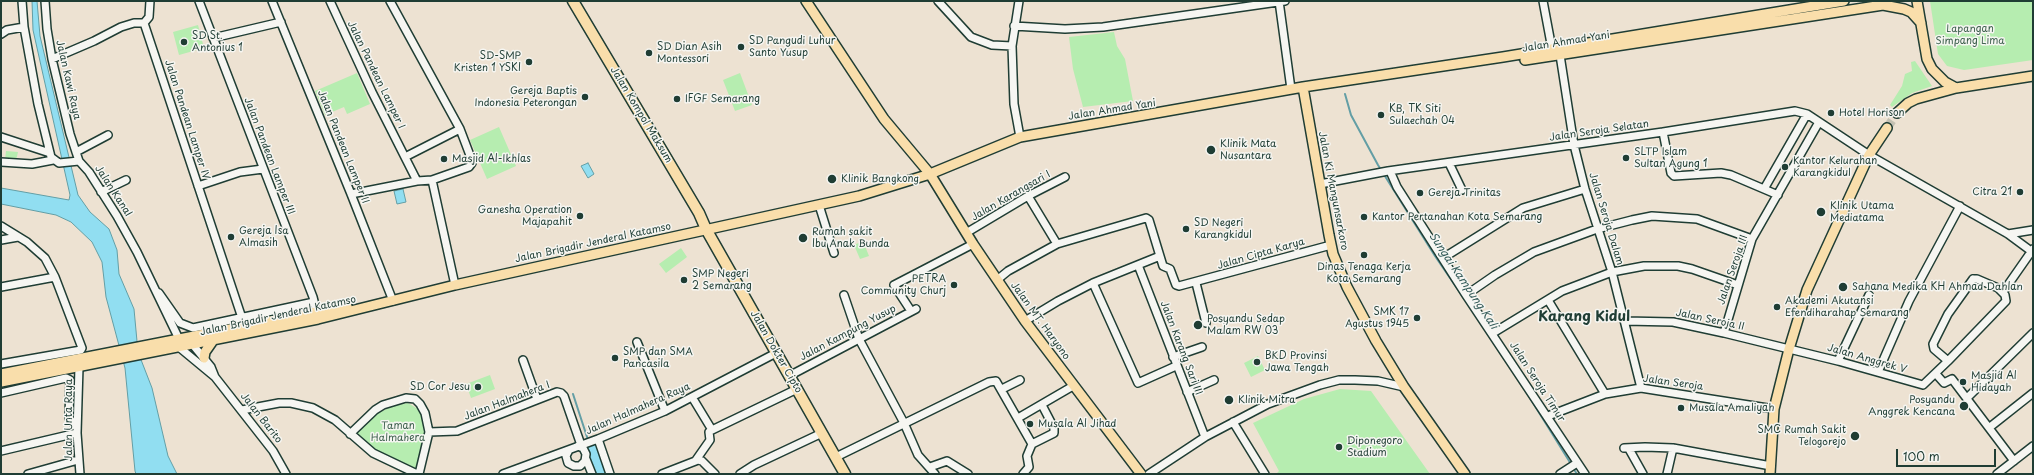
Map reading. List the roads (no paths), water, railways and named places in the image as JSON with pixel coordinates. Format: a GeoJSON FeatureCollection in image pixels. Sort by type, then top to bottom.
{"type":"FeatureCollection","features":[{"type":"Feature","properties":{"kind":"highway","name":"Jalan Kompol Maksum"},"geometry":{"type":"LineString","coordinates":[[573,1],[684,188],[706,229]]}},
{"type":"Feature","properties":{"kind":"highway","name":"Jalan Dokter Cipto"},"geometry":{"type":"LineString","coordinates":[[706,229],[846,474]]}},
{"type":"Feature","properties":{"kind":"main road","name":"Jalan Ahmad Yani"},"geometry":{"type":"LineString","coordinates":[[1019,137],[1210,105],[1214,102],[1292,91],[1844,1]]}},
{"type":"Feature","properties":{"kind":"main road"},"geometry":{"type":"LineString","coordinates":[[1917,1],[1927,59],[1932,69],[1944,82],[1956,88]]}},
{"type":"Feature","properties":{"kind":"main road","name":"Jalan MT. Haryono"},"geometry":{"type":"LineString","coordinates":[[809,2],[884,119],[930,174],[996,280],[1073,386],[1141,474]]}},
{"type":"Feature","properties":{"kind":"main road","name":"Jalan Ahmad Yani"},"geometry":{"type":"LineString","coordinates":[[1303,89],[1560,55],[1883,5],[1904,9],[1911,12],[1921,23]]}},
{"type":"Feature","properties":{"kind":"main road"},"geometry":{"type":"LineString","coordinates":[[1897,113],[1908,102],[1956,88],[2033,76]]}},
{"type":"Feature","properties":{"kind":"main road","name":"Jalan Ki Mangunsarkoro"},"geometry":{"type":"LineString","coordinates":[[1303,89],[1331,245],[1347,287],[1404,387],[1465,474]]}},
{"type":"Feature","properties":{"kind":"main road"},"geometry":{"type":"LineString","coordinates":[[1771,470],[1774,409],[1789,348],[1807,290],[1869,155],[1887,128]]}},
{"type":"Feature","properties":{"kind":"main road","name":"Jalan Brigadir Jenderal Katamso"},"geometry":{"type":"LineString","coordinates":[[180,344],[193,345],[212,342],[318,316],[819,205],[888,188],[930,174],[1019,137]]}},
{"type":"Feature","properties":{"kind":"main road","name":"Jalan Brigadir Jenderal Katamso"},"geometry":{"type":"LineString","coordinates":[[96,360],[180,344],[302,316],[318,316]]}},
{"type":"Feature","properties":{"kind":"main road"},"geometry":{"type":"LineString","coordinates":[[204,358],[205,352],[212,342]]}},
{"type":"Feature","properties":{"kind":"main road"},"geometry":{"type":"LineString","coordinates":[[1,382],[79,367],[96,360]]}},
{"type":"Feature","properties":{"kind":"main road"},"geometry":{"type":"LineString","coordinates":[[1,374],[96,360]]}},
{"type":"Feature","properties":{"kind":"street"},"geometry":{"type":"LineString","coordinates":[[22,1],[24,27],[38,104],[54,159]]}},
{"type":"Feature","properties":{"kind":"street","name":"Jalan Kawi Raya"},"geometry":{"type":"LineString","coordinates":[[46,1],[47,29],[52,59],[78,161]]}},
{"type":"Feature","properties":{"kind":"street"},"geometry":{"type":"LineString","coordinates":[[52,59],[94,41],[121,27],[134,23],[144,23],[149,17],[150,1]]}},
{"type":"Feature","properties":{"kind":"street","name":"Jalan Pandean Lamper III"},"geometry":{"type":"LineString","coordinates":[[199,1],[314,302],[318,316]]}},
{"type":"Feature","properties":{"kind":"street","name":"Jalan Pandean Lamper II"},"geometry":{"type":"LineString","coordinates":[[272,1],[352,194],[393,299]]}},
{"type":"Feature","properties":{"kind":"street","name":"Jalan Pandean Lamper I"},"geometry":{"type":"LineString","coordinates":[[330,1],[417,181]]}},
{"type":"Feature","properties":{"kind":"street"},"geometry":{"type":"LineString","coordinates":[[352,194],[417,181],[432,180],[465,169],[472,163],[460,129],[390,1]]}},
{"type":"Feature","properties":{"kind":"street"},"geometry":{"type":"LineString","coordinates":[[938,1],[971,37],[992,45],[1012,46]]}},
{"type":"Feature","properties":{"kind":"street"},"geometry":{"type":"LineString","coordinates":[[1019,1],[1012,46],[1014,104],[1019,137]]}},
{"type":"Feature","properties":{"kind":"street"},"geometry":{"type":"LineString","coordinates":[[1014,26],[1064,29],[1103,28],[1281,1],[1292,91]]}},
{"type":"Feature","properties":{"kind":"street"},"geometry":{"type":"LineString","coordinates":[[1543,1],[1552,49]]}},
{"type":"Feature","properties":{"kind":"street"},"geometry":{"type":"LineString","coordinates":[[213,38],[281,22]]}},
{"type":"Feature","properties":{"kind":"street","name":"Jalan Pandean Lamper IV"},"geometry":{"type":"LineString","coordinates":[[144,23],[242,318]]}},
{"type":"Feature","properties":{"kind":"street"},"geometry":{"type":"LineString","coordinates":[[1,34],[7,30],[24,27]]}},
{"type":"Feature","properties":{"kind":"street","name":"Jalan Seroja Dalam"},"geometry":{"type":"LineString","coordinates":[[1560,55],[1574,145],[1585,189],[1612,272],[1642,388]]}},
{"type":"Feature","properties":{"kind":"street","name":"Jalan Seroja Selatan"},"geometry":{"type":"LineString","coordinates":[[1320,184],[1376,173],[1663,132],[1791,110],[1807,114],[1869,155],[1960,206],[2032,250]]}},
{"type":"Feature","properties":{"kind":"street"},"geometry":{"type":"LineString","coordinates":[[1764,189],[1807,114]]}},
{"type":"Feature","properties":{"kind":"street","name":"Jalan Seroja III"},"geometry":{"type":"LineString","coordinates":[[1724,332],[1752,239],[1819,122]]}},
{"type":"Feature","properties":{"kind":"street"},"geometry":{"type":"LineString","coordinates":[[405,157],[460,129]]}},
{"type":"Feature","properties":{"kind":"street"},"geometry":{"type":"LineString","coordinates":[[1663,132],[1671,173],[1674,176],[1721,173],[1731,175],[1778,195]]}},
{"type":"Feature","properties":{"kind":"street"},"geometry":{"type":"LineString","coordinates":[[76,152],[108,135]]}},
{"type":"Feature","properties":{"kind":"street"},"geometry":{"type":"LineString","coordinates":[[1,137],[54,159]]}},
{"type":"Feature","properties":{"kind":"street"},"geometry":{"type":"LineString","coordinates":[[1,162],[32,164],[54,159],[78,161]]}},
{"type":"Feature","properties":{"kind":"street","name":"Jalan Kanal"},"geometry":{"type":"LineString","coordinates":[[78,161],[117,216],[137,252],[180,344]]}},
{"type":"Feature","properties":{"kind":"street"},"geometry":{"type":"LineString","coordinates":[[1449,163],[1462,190]]}},
{"type":"Feature","properties":{"kind":"street"},"geometry":{"type":"LineString","coordinates":[[198,186],[240,172],[263,168]]}},
{"type":"Feature","properties":{"kind":"street","name":"Jalan Seroja Timur"},"geometry":{"type":"LineString","coordinates":[[1389,171],[1397,187],[1466,296],[1548,416],[1584,474]]}},
{"type":"Feature","properties":{"kind":"street","name":"Jalan Karangsari I"},"geometry":{"type":"LineString","coordinates":[[966,233],[1028,196],[1065,177]]}},
{"type":"Feature","properties":{"kind":"street"},"geometry":{"type":"LineString","coordinates":[[101,192],[126,180]]}},
{"type":"Feature","properties":{"kind":"street"},"geometry":{"type":"LineString","coordinates":[[432,180],[455,285]]}},
{"type":"Feature","properties":{"kind":"street"},"geometry":{"type":"LineString","coordinates":[[1442,258],[1523,208],[1585,189]]}},
{"type":"Feature","properties":{"kind":"street"},"geometry":{"type":"LineString","coordinates":[[1028,196],[1057,244]]}},
{"type":"Feature","properties":{"kind":"street"},"geometry":{"type":"LineString","coordinates":[[819,205],[834,253]]}},
{"type":"Feature","properties":{"kind":"street"},"geometry":{"type":"LineString","coordinates":[[1878,372],[1909,301],[1960,206]]}},
{"type":"Feature","properties":{"kind":"street"},"geometry":{"type":"LineString","coordinates":[[1466,296],[1523,258],[1597,229],[1652,216],[1697,219],[1752,239]]}},
{"type":"Feature","properties":{"kind":"street"},"geometry":{"type":"LineString","coordinates":[[996,280],[1008,271],[1057,244],[1146,218],[1149,220],[1160,256],[1093,283],[1058,301],[1025,321]]}},
{"type":"Feature","properties":{"kind":"street"},"geometry":{"type":"LineString","coordinates":[[1,226],[40,253],[55,277],[82,348],[81,350],[1,364]]}},
{"type":"Feature","properties":{"kind":"street"},"geometry":{"type":"LineString","coordinates":[[2008,234],[2033,230]]}},
{"type":"Feature","properties":{"kind":"street"},"geometry":{"type":"LineString","coordinates":[[1,240],[18,237]]}},
{"type":"Feature","properties":{"kind":"street","name":"Jalan Kampung Yusup"},"geometry":{"type":"LineString","coordinates":[[789,376],[913,310],[894,285],[973,244]]}},
{"type":"Feature","properties":{"kind":"street","name":"Jalan Cipta Karya"},"geometry":{"type":"LineString","coordinates":[[1160,256],[1164,268],[1170,270],[1177,286],[1196,283],[1331,245]]}},
{"type":"Feature","properties":{"kind":"street"},"geometry":{"type":"LineString","coordinates":[[1948,361],[1933,347],[1938,331],[1948,314],[1973,279],[1976,278],[2003,292],[2032,250]]}},
{"type":"Feature","properties":{"kind":"street","name":"Jalan Karang Sari III"},"geometry":{"type":"LineString","coordinates":[[1138,265],[1176,366],[1205,437]]}},
{"type":"Feature","properties":{"kind":"street"},"geometry":{"type":"LineString","coordinates":[[1492,333],[1562,291],[1612,272],[1644,266],[1678,266],[1692,268],[1738,285]]}},
{"type":"Feature","properties":{"kind":"street"},"geometry":{"type":"LineString","coordinates":[[1,287],[55,277]]}},
{"type":"Feature","properties":{"kind":"street"},"geometry":{"type":"LineString","coordinates":[[151,283],[163,297],[177,319],[188,327],[197,328],[314,302]]}},
{"type":"Feature","properties":{"kind":"street"},"geometry":{"type":"LineString","coordinates":[[1093,283],[1137,383],[1140,384],[1176,366]]}},
{"type":"Feature","properties":{"kind":"street"},"geometry":{"type":"LineString","coordinates":[[1196,283],[1206,323]]}},
{"type":"Feature","properties":{"kind":"street","name":"Jalan Anggrek V"},"geometry":{"type":"LineString","coordinates":[[1789,348],[1923,385],[1936,374],[2004,305],[2006,298],[2003,292]]}},
{"type":"Feature","properties":{"kind":"street"},"geometry":{"type":"LineString","coordinates":[[844,295],[859,339],[904,423],[918,455],[935,474]]}},
{"type":"Feature","properties":{"kind":"street"},"geometry":{"type":"LineString","coordinates":[[1838,361],[1869,295]]}},
{"type":"Feature","properties":{"kind":"street"},"geometry":{"type":"LineString","coordinates":[[1548,300],[1605,394]]}},
{"type":"Feature","properties":{"kind":"street","name":"Jalan Seroja II"},"geometry":{"type":"LineString","coordinates":[[1625,321],[1673,322],[1724,332],[1789,348]]}},
{"type":"Feature","properties":{"kind":"street"},"geometry":{"type":"LineString","coordinates":[[1967,398],[2033,333]]}},
{"type":"Feature","properties":{"kind":"street"},"geometry":{"type":"LineString","coordinates":[[637,342],[664,411]]}},
{"type":"Feature","properties":{"kind":"street"},"geometry":{"type":"LineString","coordinates":[[180,344],[216,377]]}},
{"type":"Feature","properties":{"kind":"street"},"geometry":{"type":"LineString","coordinates":[[193,345],[204,358],[216,377]]}},
{"type":"Feature","properties":{"kind":"street"},"geometry":{"type":"LineString","coordinates":[[1173,357],[1202,347]]}},
{"type":"Feature","properties":{"kind":"street","name":"Jalan Halmahera Raya"},"geometry":{"type":"LineString","coordinates":[[503,474],[587,443],[664,411],[776,353]]}},
{"type":"Feature","properties":{"kind":"street"},"geometry":{"type":"LineString","coordinates":[[523,360],[537,399]]}},
{"type":"Feature","properties":{"kind":"street","name":"Jalan Unta Raya"},"geometry":{"type":"LineString","coordinates":[[79,367],[77,431],[80,474]]}},
{"type":"Feature","properties":{"kind":"street"},"geometry":{"type":"LineString","coordinates":[[1936,374],[1944,383],[1951,379],[2014,461]]}},
{"type":"Feature","properties":{"kind":"street","name":"Jalan Barito"},"geometry":{"type":"LineString","coordinates":[[216,377],[274,451],[286,474]]}},
{"type":"Feature","properties":{"kind":"street"},"geometry":{"type":"LineString","coordinates":[[1,393],[66,378],[70,380],[69,418],[77,431],[1,451]]}},
{"type":"Feature","properties":{"kind":"street"},"geometry":{"type":"LineString","coordinates":[[1002,389],[1020,380]]}},
{"type":"Feature","properties":{"kind":"street"},"geometry":{"type":"LineString","coordinates":[[1187,392],[1214,380]]}},
{"type":"Feature","properties":{"kind":"street"},"geometry":{"type":"LineString","coordinates":[[1148,474],[1205,437],[1268,404],[1339,380],[1378,381],[1404,387]]}},
{"type":"Feature","properties":{"kind":"street"},"geometry":{"type":"LineString","coordinates":[[836,457],[989,382],[996,381],[1002,389],[1032,444]]}},
{"type":"Feature","properties":{"kind":"street"},"geometry":{"type":"LineString","coordinates":[[1018,418],[1073,386]]}},
{"type":"Feature","properties":{"kind":"street","name":"Jalan Seroja"},"geometry":{"type":"LineString","coordinates":[[1548,416],[1605,394],[1642,388],[1774,409]]}},
{"type":"Feature","properties":{"kind":"street"},"geometry":{"type":"LineString","coordinates":[[662,474],[696,460],[710,440],[709,434],[711,430],[797,389]]}},
{"type":"Feature","properties":{"kind":"street","name":"Jalan Halmahera I"},"geometry":{"type":"LineString","coordinates":[[429,432],[457,431],[557,392],[561,393],[587,443]]}},
{"type":"Feature","properties":{"kind":"street"},"geometry":{"type":"LineString","coordinates":[[1990,428],[2033,393]]}},
{"type":"Feature","properties":{"kind":"street"},"geometry":{"type":"LineString","coordinates":[[692,397],[711,430]]}},
{"type":"Feature","properties":{"kind":"street"},"geometry":{"type":"LineString","coordinates":[[242,410],[279,403],[303,405],[328,416],[372,453],[418,474],[429,432],[425,412],[420,404],[415,400],[406,398],[392,401],[375,410],[350,434]]}},
{"type":"Feature","properties":{"kind":"street"},"geometry":{"type":"LineString","coordinates":[[1023,474],[1031,471],[1027,456],[1032,444],[1054,433],[1054,428],[1042,405]]}},
{"type":"Feature","properties":{"kind":"street"},"geometry":{"type":"LineString","coordinates":[[1234,422],[1265,474]]}},
{"type":"Feature","properties":{"kind":"street"},"geometry":{"type":"LineString","coordinates":[[740,474],[754,465],[822,433]]}},
{"type":"Feature","properties":{"kind":"street"},"geometry":{"type":"LineString","coordinates":[[587,443],[584,450],[592,474]]}},
{"type":"Feature","properties":{"kind":"street"},"geometry":{"type":"LineString","coordinates":[[587,443],[610,474]]}},
{"type":"Feature","properties":{"kind":"street"},"geometry":{"type":"LineString","coordinates":[[1997,474],[2033,446]]}},
{"type":"Feature","properties":{"kind":"street"},"geometry":{"type":"LineString","coordinates":[[1643,474],[1626,449],[1645,447],[1673,448],[1771,470]]}},
{"type":"Feature","properties":{"kind":"street"},"geometry":{"type":"LineString","coordinates":[[1667,474],[1673,448]]}},
{"type":"Feature","properties":{"kind":"street"},"geometry":{"type":"LineString","coordinates":[[569,450],[566,458],[572,466]]}},
{"type":"Feature","properties":{"kind":"street"},"geometry":{"type":"LineString","coordinates":[[572,466],[580,466],[586,459]]}},
{"type":"Feature","properties":{"kind":"street"},"geometry":{"type":"LineString","coordinates":[[28,474],[78,460]]}},
{"type":"Feature","properties":{"kind":"street"},"geometry":{"type":"LineString","coordinates":[[696,460],[703,462],[715,474]]}},
{"type":"Feature","properties":{"kind":"street"},"geometry":{"type":"LineString","coordinates":[[930,467],[947,461],[968,474]]}},
{"type":"Feature","properties":{"kind":"street"},"geometry":{"type":"LineString","coordinates":[[1560,474],[1577,463]]}},
{"type":"Feature","properties":{"kind":"street"},"geometry":{"type":"LineString","coordinates":[[570,474],[572,466]]}},
{"type":"Feature","properties":{"kind":"street"},"geometry":{"type":"LineString","coordinates":[[680,467],[683,474]]}},
{"type":"Feature","properties":{"kind":"water"},"geometry":{"type":"Polygon","coordinates":[[[32,1],[37,1],[40,36],[78,195],[90,212],[109,229],[117,250],[119,274],[134,309],[138,352],[152,388],[168,456],[177,474],[136,474],[125,368],[106,297],[102,262],[92,242],[71,222],[56,215],[1,204],[1,188],[69,200],[70,195],[33,30],[32,1]]]}},
{"type":"Feature","properties":{"kind":"water"},"geometry":{"type":"Polygon","coordinates":[[[588,163],[594,174],[588,178],[581,166],[588,163]]]}},
{"type":"Feature","properties":{"kind":"water"},"geometry":{"type":"Polygon","coordinates":[[[403,189],[406,202],[397,204],[394,191],[403,189]]]}},
{"type":"Feature","properties":{"kind":"waterway","name":"Sungai Kampung Kali"},"geometry":{"type":"LineString","coordinates":[[1345,94],[1351,115],[1378,165],[1435,256],[1465,300]]}},
{"type":"Feature","properties":{"kind":"waterway","name":"Sungai Kampung Kali"},"geometry":{"type":"LineString","coordinates":[[1487,333],[1507,363]]}},
{"type":"Feature","properties":{"kind":"waterway","name":"Sungai Kampung Kali"},"geometry":{"type":"LineString","coordinates":[[1525,390],[1571,464]]}},
{"type":"Feature","properties":{"kind":"waterway"},"geometry":{"type":"LineString","coordinates":[[573,394],[588,440]]}},
{"type":"Feature","properties":{"kind":"waterway"},"geometry":{"type":"LineString","coordinates":[[589,445],[591,449]]}},
{"type":"Feature","properties":{"kind":"waterway"},"geometry":{"type":"LineString","coordinates":[[591,449],[600,474]]}},
{"type":"Feature","properties":{"kind":"waterway","name":"Sungai Kampung Kali"},"geometry":{"type":"LineString","coordinates":[[1573,468],[1577,474]]}},
{"type":"Feature","properties":{"kind":"tunnel"},"geometry":{"type":"LineString","coordinates":[[1887,128],[1897,113]]}},
{"type":"Feature","properties":{"kind":"place","name":"SD St. Antonius 1"},"geometry":{"type":"Point","coordinates":[184,42]}},
{"type":"Feature","properties":{"kind":"place","name":"SD Pangudi Luhur Santo Yusup"},"geometry":{"type":"Point","coordinates":[741,47]}},
{"type":"Feature","properties":{"kind":"place","name":"SD Dian Asih Montessori"},"geometry":{"type":"Point","coordinates":[649,53]}},
{"type":"Feature","properties":{"kind":"place","name":"SD-SMP Kristen 1 YSKI"},"geometry":{"type":"Point","coordinates":[529,62]}},
{"type":"Feature","properties":{"kind":"place","name":"Gereja Baptis Indonesia Peterongan"},"geometry":{"type":"Point","coordinates":[585,97]}},
{"type":"Feature","properties":{"kind":"place","name":"IFGF Semarang"},"geometry":{"type":"Point","coordinates":[677,99]}},
{"type":"Feature","properties":{"kind":"place","name":"Hotel Horison"},"geometry":{"type":"Point","coordinates":[1831,113]}},
{"type":"Feature","properties":{"kind":"place","name":"KB, TK Siti Sulaechah 04"},"geometry":{"type":"Point","coordinates":[1381,115]}},
{"type":"Feature","properties":{"kind":"place","name":"Klinik Mata Nusantara"},"geometry":{"type":"Point","coordinates":[1211,150]}},
{"type":"Feature","properties":{"kind":"place","name":"SLTP Islam Sultan Agung 1"},"geometry":{"type":"Point","coordinates":[1626,158]}},
{"type":"Feature","properties":{"kind":"place","name":"Masjid Al-Ikhlas"},"geometry":{"type":"Point","coordinates":[444,159]}},
{"type":"Feature","properties":{"kind":"place","name":"Kantor Kelurahan Karangkidul"},"geometry":{"type":"Point","coordinates":[1785,167]}},
{"type":"Feature","properties":{"kind":"place","name":"Klinik Bangkong"},"geometry":{"type":"Point","coordinates":[832,179]}},
{"type":"Feature","properties":{"kind":"place","name":"Citra 21"},"geometry":{"type":"Point","coordinates":[2020,192]}},
{"type":"Feature","properties":{"kind":"place","name":"Gereja Trinitas"},"geometry":{"type":"Point","coordinates":[1420,193]}},
{"type":"Feature","properties":{"kind":"place","name":"Klinik Utama Mediatama"},"geometry":{"type":"Point","coordinates":[1821,212]}},
{"type":"Feature","properties":{"kind":"place","name":"Ganesha Operation Majapahit"},"geometry":{"type":"Point","coordinates":[580,216]}},
{"type":"Feature","properties":{"kind":"place","name":"Kantor Pertanahan Kota Semarang"},"geometry":{"type":"Point","coordinates":[1364,217]}},
{"type":"Feature","properties":{"kind":"place","name":"SD Negeri Karangkidul"},"geometry":{"type":"Point","coordinates":[1186,229]}},
{"type":"Feature","properties":{"kind":"place","name":"Gereja Isa Almasih"},"geometry":{"type":"Point","coordinates":[231,237]}},
{"type":"Feature","properties":{"kind":"place","name":"Rumah sakit Ibu Anak Bunda"},"geometry":{"type":"Point","coordinates":[803,238]}},
{"type":"Feature","properties":{"kind":"place","name":"Dinas Tenaga Kerja Kota Semarang"},"geometry":{"type":"Point","coordinates":[1364,255]}},
{"type":"Feature","properties":{"kind":"place","name":"SMP Negeri 2 Semarang"},"geometry":{"type":"Point","coordinates":[684,280]}},
{"type":"Feature","properties":{"kind":"place","name":"PETRA Community Churj"},"geometry":{"type":"Point","coordinates":[954,285]}},
{"type":"Feature","properties":{"kind":"place","name":"Sahana Medika KH Ahmad Dahlan"},"geometry":{"type":"Point","coordinates":[1843,287]}},
{"type":"Feature","properties":{"kind":"place","name":"Akademi Akutansi Efendiharahap Semarang"},"geometry":{"type":"Point","coordinates":[1777,307]}},
{"type":"Feature","properties":{"kind":"place","name":"SMK 17 Agustus 1945"},"geometry":{"type":"Point","coordinates":[1417,318]}},
{"type":"Feature","properties":{"kind":"place","name":"Posyandu Sedap Malam RW 03"},"geometry":{"type":"Point","coordinates":[1198,325]}},
{"type":"Feature","properties":{"kind":"place","name":"SMP dan SMA Pancasila"},"geometry":{"type":"Point","coordinates":[615,358]}},
{"type":"Feature","properties":{"kind":"place","name":"BKD Provinsi Jawa Tengah"},"geometry":{"type":"Point","coordinates":[1257,362]}},
{"type":"Feature","properties":{"kind":"place","name":"Masjid Al Hidayah"},"geometry":{"type":"Point","coordinates":[1963,382]}},
{"type":"Feature","properties":{"kind":"place","name":"SD Cor Jesu"},"geometry":{"type":"Point","coordinates":[478,387]}},
{"type":"Feature","properties":{"kind":"place","name":"Klinik Mitra"},"geometry":{"type":"Point","coordinates":[1229,400]}},
{"type":"Feature","properties":{"kind":"place","name":"Posyandu Anggrek Kencana"},"geometry":{"type":"Point","coordinates":[1964,406]}},
{"type":"Feature","properties":{"kind":"place","name":"Musala Amaliyah"},"geometry":{"type":"Point","coordinates":[1681,408]}},
{"type":"Feature","properties":{"kind":"place","name":"Musala Al Jihad"},"geometry":{"type":"Point","coordinates":[1030,424]}},
{"type":"Feature","properties":{"kind":"place","name":"SMC Rumah Sakit Telogorejo"},"geometry":{"type":"Point","coordinates":[1855,436]}},
{"type":"Feature","properties":{"kind":"place","name":"Diponegoro Stadium"},"geometry":{"type":"Point","coordinates":[1339,447]}},
{"type":"Feature","properties":{"kind":"district","name":"Karang Kidul"},"geometry":{"type":"Point","coordinates":[1584,317]}},
{"type":"Feature","properties":{"kind":"park label","name":"Lapangan Simpang Lima"},"geometry":{"type":"Point","coordinates":[1970,34]}},
{"type":"Feature","properties":{"kind":"park label","name":"Taman Halmahera"},"geometry":{"type":"Point","coordinates":[398,432]}}]}
